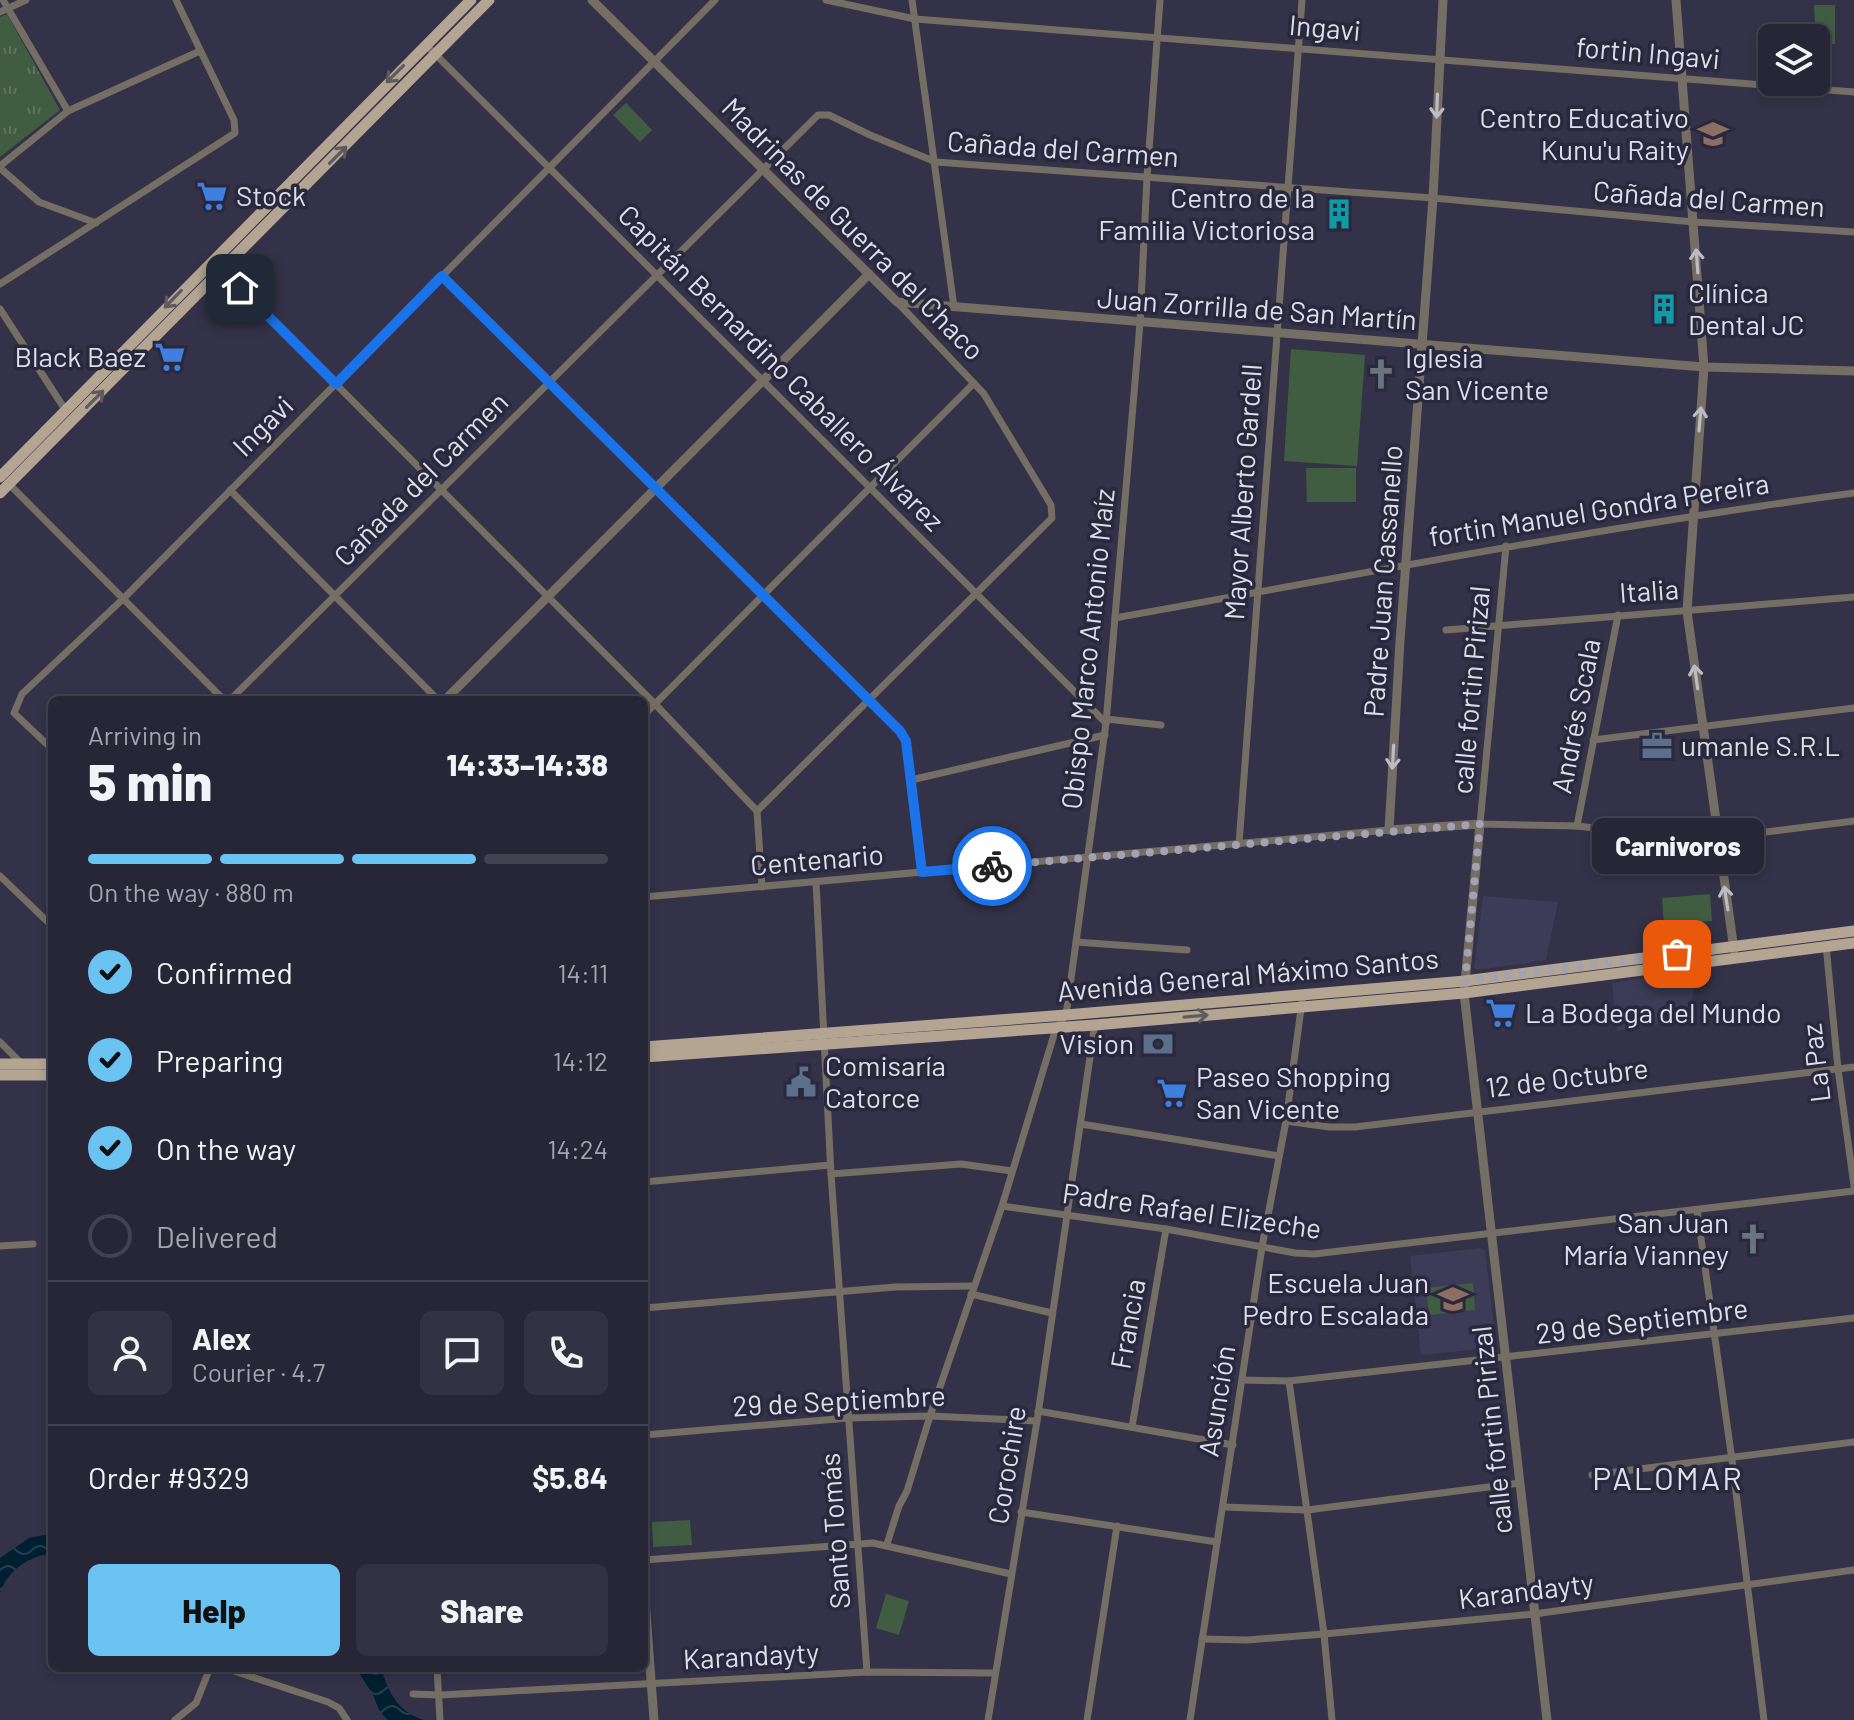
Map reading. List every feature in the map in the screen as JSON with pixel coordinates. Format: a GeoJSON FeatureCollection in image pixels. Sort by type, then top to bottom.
{"type":"FeatureCollection","features":[{"type":"Feature","properties":{"kind":"main road"},"geometry":{"type":"LineString","coordinates":[[70,415],[212,260],[471,0]]}},
{"type":"Feature","properties":{"kind":"main road"},"geometry":{"type":"LineString","coordinates":[[2,483],[223,271],[489,0]]}},
{"type":"Feature","properties":{"kind":"main road","name":"Avenida General Máximo Santos"},"geometry":{"type":"LineString","coordinates":[[1825,941],[1854,931]]}},
{"type":"Feature","properties":{"kind":"main road","name":"Avenida General Máximo Santos"},"geometry":{"type":"LineString","coordinates":[[648,1057],[1066,1015],[1096,1019],[1301,1007],[1825,941],[1854,943]]}},
{"type":"Feature","properties":{"kind":"main road","name":"Avenida General Máximo Santos"},"geometry":{"type":"LineString","coordinates":[[648,1047],[1056,1028],[1096,1019],[1303,994],[1465,987]]}},
{"type":"Feature","properties":{"kind":"main road"},"geometry":{"type":"LineString","coordinates":[[0,1064],[48,1064]]}},
{"type":"Feature","properties":{"kind":"main road"},"geometry":{"type":"LineString","coordinates":[[0,1075],[48,1075]]}},
{"type":"Feature","properties":{"kind":"street"},"geometry":{"type":"LineString","coordinates":[[3,0],[4,10],[68,111]]}},
{"type":"Feature","properties":{"kind":"street"},"geometry":{"type":"LineString","coordinates":[[4,10],[26,0]]}},
{"type":"Feature","properties":{"kind":"street"},"geometry":{"type":"LineString","coordinates":[[0,284],[232,136],[236,130],[176,0]]}},
{"type":"Feature","properties":{"kind":"street","name":"Madrinas de Guerra del Chaco"},"geometry":{"type":"LineString","coordinates":[[592,0],[897,302],[993,407],[1054,512],[1052,518],[976,593]]}},
{"type":"Feature","properties":{"kind":"street","name":"Ingavi"},"geometry":{"type":"LineString","coordinates":[[48,745],[14,713],[22,694],[124,598],[715,0]]}},
{"type":"Feature","properties":{"kind":"street","name":"Ingavi"},"geometry":{"type":"LineString","coordinates":[[826,0],[915,19],[1439,59]]}},
{"type":"Feature","properties":{"kind":"street"},"geometry":{"type":"LineString","coordinates":[[912,0],[954,307]]}},
{"type":"Feature","properties":{"kind":"street","name":"Obispo Marco Antonio Maíz"},"geometry":{"type":"LineString","coordinates":[[887,1544],[1002,1206],[1056,1028],[1066,1015],[1105,735],[1140,323],[1160,0]]}},
{"type":"Feature","properties":{"kind":"street","name":"Mayor Alberto Gardell"},"geometry":{"type":"LineString","coordinates":[[1239,844],[1302,0]]}},
{"type":"Feature","properties":{"kind":"street","name":"Padre Juan Cassanello"},"geometry":{"type":"LineString","coordinates":[[1389,830],[1433,198],[1443,0]]}},
{"type":"Feature","properties":{"kind":"street"},"geometry":{"type":"LineString","coordinates":[[1676,0],[1704,367],[1687,611],[1734,952]]}},
{"type":"Feature","properties":{"kind":"street","name":"Capitán Bernardino Caballero Álvarez"},"geometry":{"type":"LineString","coordinates":[[425,44],[1106,721]]}},
{"type":"Feature","properties":{"kind":"street"},"geometry":{"type":"LineString","coordinates":[[96,223],[39,202],[0,167],[68,111],[200,51]]}},
{"type":"Feature","properties":{"kind":"street","name":"fortin Ingavi"},"geometry":{"type":"LineString","coordinates":[[1439,59],[1854,92]]}},
{"type":"Feature","properties":{"kind":"street","name":"Cañada del Carmen"},"geometry":{"type":"LineString","coordinates":[[234,696],[762,168],[814,117],[824,114],[936,162],[1854,232]]}},
{"type":"Feature","properties":{"kind":"street"},"geometry":{"type":"LineString","coordinates":[[212,260],[647,696]]}},
{"type":"Feature","properties":{"kind":"street"},"geometry":{"type":"LineString","coordinates":[[449,696],[869,274]]}},
{"type":"Feature","properties":{"kind":"street"},"geometry":{"type":"LineString","coordinates":[[442,276],[900,731],[906,741],[922,872]]}},
{"type":"Feature","properties":{"kind":"street","name":"Juan Zorrilla de San Martín"},"geometry":{"type":"LineString","coordinates":[[897,302],[1704,367],[1854,371]]}},
{"type":"Feature","properties":{"kind":"street"},"geometry":{"type":"LineString","coordinates":[[0,309],[70,415]]}},
{"type":"Feature","properties":{"kind":"street"},"geometry":{"type":"LineString","coordinates":[[648,711],[974,383]]}},
{"type":"Feature","properties":{"kind":"street"},"geometry":{"type":"LineString","coordinates":[[2,483],[124,598],[220,696]]}},
{"type":"Feature","properties":{"kind":"street"},"geometry":{"type":"LineString","coordinates":[[230,490],[434,696]]}},
{"type":"Feature","properties":{"kind":"street","name":"fortin Manuel Gondra Pereira"},"geometry":{"type":"LineString","coordinates":[[1115,618],[1692,514],[1854,493]]}},
{"type":"Feature","properties":{"kind":"street","name":"calle fortin Pirizal"},"geometry":{"type":"LineString","coordinates":[[1506,546],[1465,987],[1547,1720]]}},
{"type":"Feature","properties":{"kind":"street"},"geometry":{"type":"LineString","coordinates":[[757,811],[976,593]]}},
{"type":"Feature","properties":{"kind":"street","name":"Italia"},"geometry":{"type":"LineString","coordinates":[[1446,630],[1854,597]]}},
{"type":"Feature","properties":{"kind":"street","name":"Andrés Scala"},"geometry":{"type":"LineString","coordinates":[[1577,826],[1618,615]]}},
{"type":"Feature","properties":{"kind":"street"},"geometry":{"type":"LineString","coordinates":[[648,697],[757,811],[762,887]]}},
{"type":"Feature","properties":{"kind":"street"},"geometry":{"type":"LineString","coordinates":[[1593,740],[1854,708]]}},
{"type":"Feature","properties":{"kind":"street"},"geometry":{"type":"LineString","coordinates":[[1106,721],[1161,725]]}},
{"type":"Feature","properties":{"kind":"street"},"geometry":{"type":"LineString","coordinates":[[911,780],[1105,735]]}},
{"type":"Feature","properties":{"kind":"street","name":"Centenario"},"geometry":{"type":"LineString","coordinates":[[648,897],[1480,824],[1577,826],[1665,837],[1717,838],[1854,821]]}},
{"type":"Feature","properties":{"kind":"street"},"geometry":{"type":"LineString","coordinates":[[0,876],[48,922]]}},
{"type":"Feature","properties":{"kind":"street","name":"Santo Tomás"},"geometry":{"type":"LineString","coordinates":[[816,882],[831,1170],[867,1672]]}},
{"type":"Feature","properties":{"kind":"street","name":"La Paz"},"geometry":{"type":"LineString","coordinates":[[1825,941],[1854,1188]]}},
{"type":"Feature","properties":{"kind":"street"},"geometry":{"type":"LineString","coordinates":[[1076,942],[1187,950]]}},
{"type":"Feature","properties":{"kind":"street","name":"Asunción"},"geometry":{"type":"LineString","coordinates":[[1190,1720],[1262,1247],[1286,1121],[1303,994]]}},
{"type":"Feature","properties":{"kind":"street","name":"Corochire"},"geometry":{"type":"LineString","coordinates":[[988,1720],[1037,1421],[1096,1019]]}},
{"type":"Feature","properties":{"kind":"street"},"geometry":{"type":"LineString","coordinates":[[0,1042],[22,1064]]}},
{"type":"Feature","properties":{"kind":"street","name":"12 de Octubre"},"geometry":{"type":"LineString","coordinates":[[1286,1121],[1355,1127],[1854,1067]]}},
{"type":"Feature","properties":{"kind":"street"},"geometry":{"type":"LineString","coordinates":[[1081,1124],[1279,1156]]}},
{"type":"Feature","properties":{"kind":"street"},"geometry":{"type":"LineString","coordinates":[[648,1182],[961,1164],[1012,1171]]}},
{"type":"Feature","properties":{"kind":"street","name":"Padre Rafael Elizeche"},"geometry":{"type":"LineString","coordinates":[[1002,1206],[1314,1254],[1697,1210],[1854,1188]]}},
{"type":"Feature","properties":{"kind":"street"},"geometry":{"type":"LineString","coordinates":[[1697,1210],[1764,1720]]}},
{"type":"Feature","properties":{"kind":"street","name":"Francia"},"geometry":{"type":"LineString","coordinates":[[1132,1427],[1166,1229]]}},
{"type":"Feature","properties":{"kind":"street"},"geometry":{"type":"LineString","coordinates":[[0,1246],[33,1244]]}},
{"type":"Feature","properties":{"kind":"street"},"geometry":{"type":"LineString","coordinates":[[648,1308],[840,1291],[972,1290],[1052,1313]]}},
{"type":"Feature","properties":{"kind":"street","name":"29 de Septiembre"},"geometry":{"type":"LineString","coordinates":[[1243,1380],[1289,1381],[1506,1359],[1854,1318]]}},
{"type":"Feature","properties":{"kind":"street"},"geometry":{"type":"LineString","coordinates":[[1289,1381],[1324,1634],[1332,1720]]}},
{"type":"Feature","properties":{"kind":"street"},"geometry":{"type":"LineString","coordinates":[[1038,1411],[1233,1445]]}},
{"type":"Feature","properties":{"kind":"street","name":"29 de Septiembre"},"geometry":{"type":"LineString","coordinates":[[648,1435],[849,1418],[930,1416],[1037,1421]]}},
{"type":"Feature","properties":{"kind":"street"},"geometry":{"type":"LineString","coordinates":[[1592,1475],[1732,1460],[1854,1442]]}},
{"type":"Feature","properties":{"kind":"street"},"geometry":{"type":"LineString","coordinates":[[1223,1507],[1307,1510],[1520,1483]]}},
{"type":"Feature","properties":{"kind":"street"},"geometry":{"type":"LineString","coordinates":[[1021,1512],[1217,1542]]}},
{"type":"Feature","properties":{"kind":"street"},"geometry":{"type":"LineString","coordinates":[[1087,1720],[1117,1526]]}},
{"type":"Feature","properties":{"kind":"street"},"geometry":{"type":"LineString","coordinates":[[648,1560],[859,1543],[887,1544],[1011,1574]]}},
{"type":"Feature","properties":{"kind":"street","name":"Karandayty"},"geometry":{"type":"LineString","coordinates":[[1202,1639],[1247,1640],[1534,1614],[1854,1570]]}},
{"type":"Feature","properties":{"kind":"street"},"geometry":{"type":"LineString","coordinates":[[648,1641],[654,1720]]}},
{"type":"Feature","properties":{"kind":"street"},"geometry":{"type":"LineString","coordinates":[[175,1720],[196,1703],[208,1672]]}},
{"type":"Feature","properties":{"kind":"street"},"geometry":{"type":"LineString","coordinates":[[237,1672],[328,1702],[339,1708],[347,1720]]}},
{"type":"Feature","properties":{"kind":"street"},"geometry":{"type":"LineString","coordinates":[[437,1672],[440,1720]]}},
{"type":"Feature","properties":{"kind":"street","name":"Karandayty"},"geometry":{"type":"LineString","coordinates":[[413,1694],[867,1672],[995,1673]]}},
{"type":"Feature","properties":{"kind":"shaded area"},"geometry":{"type":"Polygon","coordinates":[[[1483,896],[1558,902],[1546,960],[1474,968],[1483,896]]]}},
{"type":"Feature","properties":{"kind":"shaded area"},"geometry":{"type":"Polygon","coordinates":[[[1695,970],[1690,1019],[1617,1031],[1612,983],[1695,970]]]}},
{"type":"Feature","properties":{"kind":"shaded area","name":"Escuela Juan Pedro Escalada"},"geometry":{"type":"Polygon","coordinates":[[[1481,1248],[1485,1251],[1496,1341],[1490,1348],[1421,1355],[1410,1256],[1481,1248]]]}},
{"type":"Feature","properties":{"kind":"green space"},"geometry":{"type":"Polygon","coordinates":[[[1814,5],[1835,5],[1835,44],[1830,44],[1830,24],[1815,24],[1814,5]]]}},
{"type":"Feature","properties":{"kind":"green space"},"geometry":{"type":"Polygon","coordinates":[[[7,14],[60,110],[0,157],[0,17],[7,14]]]}},
{"type":"Feature","properties":{"kind":"green space"},"geometry":{"type":"Polygon","coordinates":[[[626,103],[652,130],[640,142],[613,115],[626,103]]]}},
{"type":"Feature","properties":{"kind":"green space"},"geometry":{"type":"Polygon","coordinates":[[[1291,349],[1365,355],[1357,466],[1284,461],[1291,349]]]}},
{"type":"Feature","properties":{"kind":"green space"},"geometry":{"type":"Polygon","coordinates":[[[1306,468],[1356,468],[1356,502],[1307,502],[1306,468]]]}},
{"type":"Feature","properties":{"kind":"green space"},"geometry":{"type":"Polygon","coordinates":[[[1710,894],[1712,921],[1664,925],[1662,898],[1710,894]]]}},
{"type":"Feature","properties":{"kind":"green space"},"geometry":{"type":"Polygon","coordinates":[[[1473,1283],[1475,1310],[1429,1315],[1426,1288],[1473,1283]]]}},
{"type":"Feature","properties":{"kind":"green space"},"geometry":{"type":"Polygon","coordinates":[[[690,1520],[692,1545],[653,1547],[652,1522],[690,1520]]]}},
{"type":"Feature","properties":{"kind":"green space"},"geometry":{"type":"Polygon","coordinates":[[[886,1594],[909,1601],[899,1635],[876,1628],[886,1594]]]}},
{"type":"Feature","properties":{"kind":"water"},"geometry":{"type":"Polygon","coordinates":[[[48,1536],[48,1554],[20,1566],[8,1578],[0,1593],[0,1558],[29,1538],[48,1536]]]}},
{"type":"Feature","properties":{"kind":"water"},"geometry":{"type":"Polygon","coordinates":[[[359,1672],[382,1672],[401,1707],[424,1720],[388,1720],[379,1710],[359,1672]]]}},
{"type":"Feature","properties":{"kind":"way so far"},"geometry":{"type":"LineString","coordinates":[[992,866],[1480,824],[1465,981],[1677,954]]}},
{"type":"Feature","properties":{"kind":"place","name":"Centro Educativo Kunu'u Raity"},"geometry":{"type":"Point","coordinates":[1713,134]}},
{"type":"Feature","properties":{"kind":"place","name":"Stock"},"geometry":{"type":"Point","coordinates":[212,196]}},
{"type":"Feature","properties":{"kind":"place","name":"Centro de la Familia Victoriosa"},"geometry":{"type":"Point","coordinates":[1339,214]}},
{"type":"Feature","properties":{"kind":"place","name":"Clínica Dental JC"},"geometry":{"type":"Point","coordinates":[1664,309]}},
{"type":"Feature","properties":{"kind":"place","name":"Black Baez"},"geometry":{"type":"Point","coordinates":[170,357]}},
{"type":"Feature","properties":{"kind":"place","name":"Iglesia San Vicente"},"geometry":{"type":"Point","coordinates":[1381,374]}},
{"type":"Feature","properties":{"kind":"place","name":"umanle S.R.L"},"geometry":{"type":"Point","coordinates":[1657,746]}},
{"type":"Feature","properties":{"kind":"place","name":"Carnivoros"},"geometry":{"type":"Point","coordinates":[1677,954]}},
{"type":"Feature","properties":{"kind":"place","name":"La Bodega del Mundo"},"geometry":{"type":"Point","coordinates":[1501,1013]}},
{"type":"Feature","properties":{"kind":"place","name":"Vision"},"geometry":{"type":"Point","coordinates":[1158,1044]}},
{"type":"Feature","properties":{"kind":"place","name":"Comisaría Catorce"},"geometry":{"type":"Point","coordinates":[801,1082]}},
{"type":"Feature","properties":{"kind":"place","name":"Paseo Shopping San Vicente"},"geometry":{"type":"Point","coordinates":[1172,1093]}},
{"type":"Feature","properties":{"kind":"place","name":"San Juan María Vianney"},"geometry":{"type":"Point","coordinates":[1753,1239]}},
{"type":"Feature","properties":{"kind":"place","name":"Escuela Juan Pedro Escalada"},"geometry":{"type":"Point","coordinates":[1453,1299]}},
{"type":"Feature","properties":{"kind":"district","name":"PALOMAR"},"geometry":{"type":"Point","coordinates":[1668,1479]}},
{"type":"Feature","properties":{"kind":"route"},"geometry":{"type":"LineString","coordinates":[[240,288],[336,384],[442,276],[900,731],[906,741],[922,872],[992,866]]}}]}
